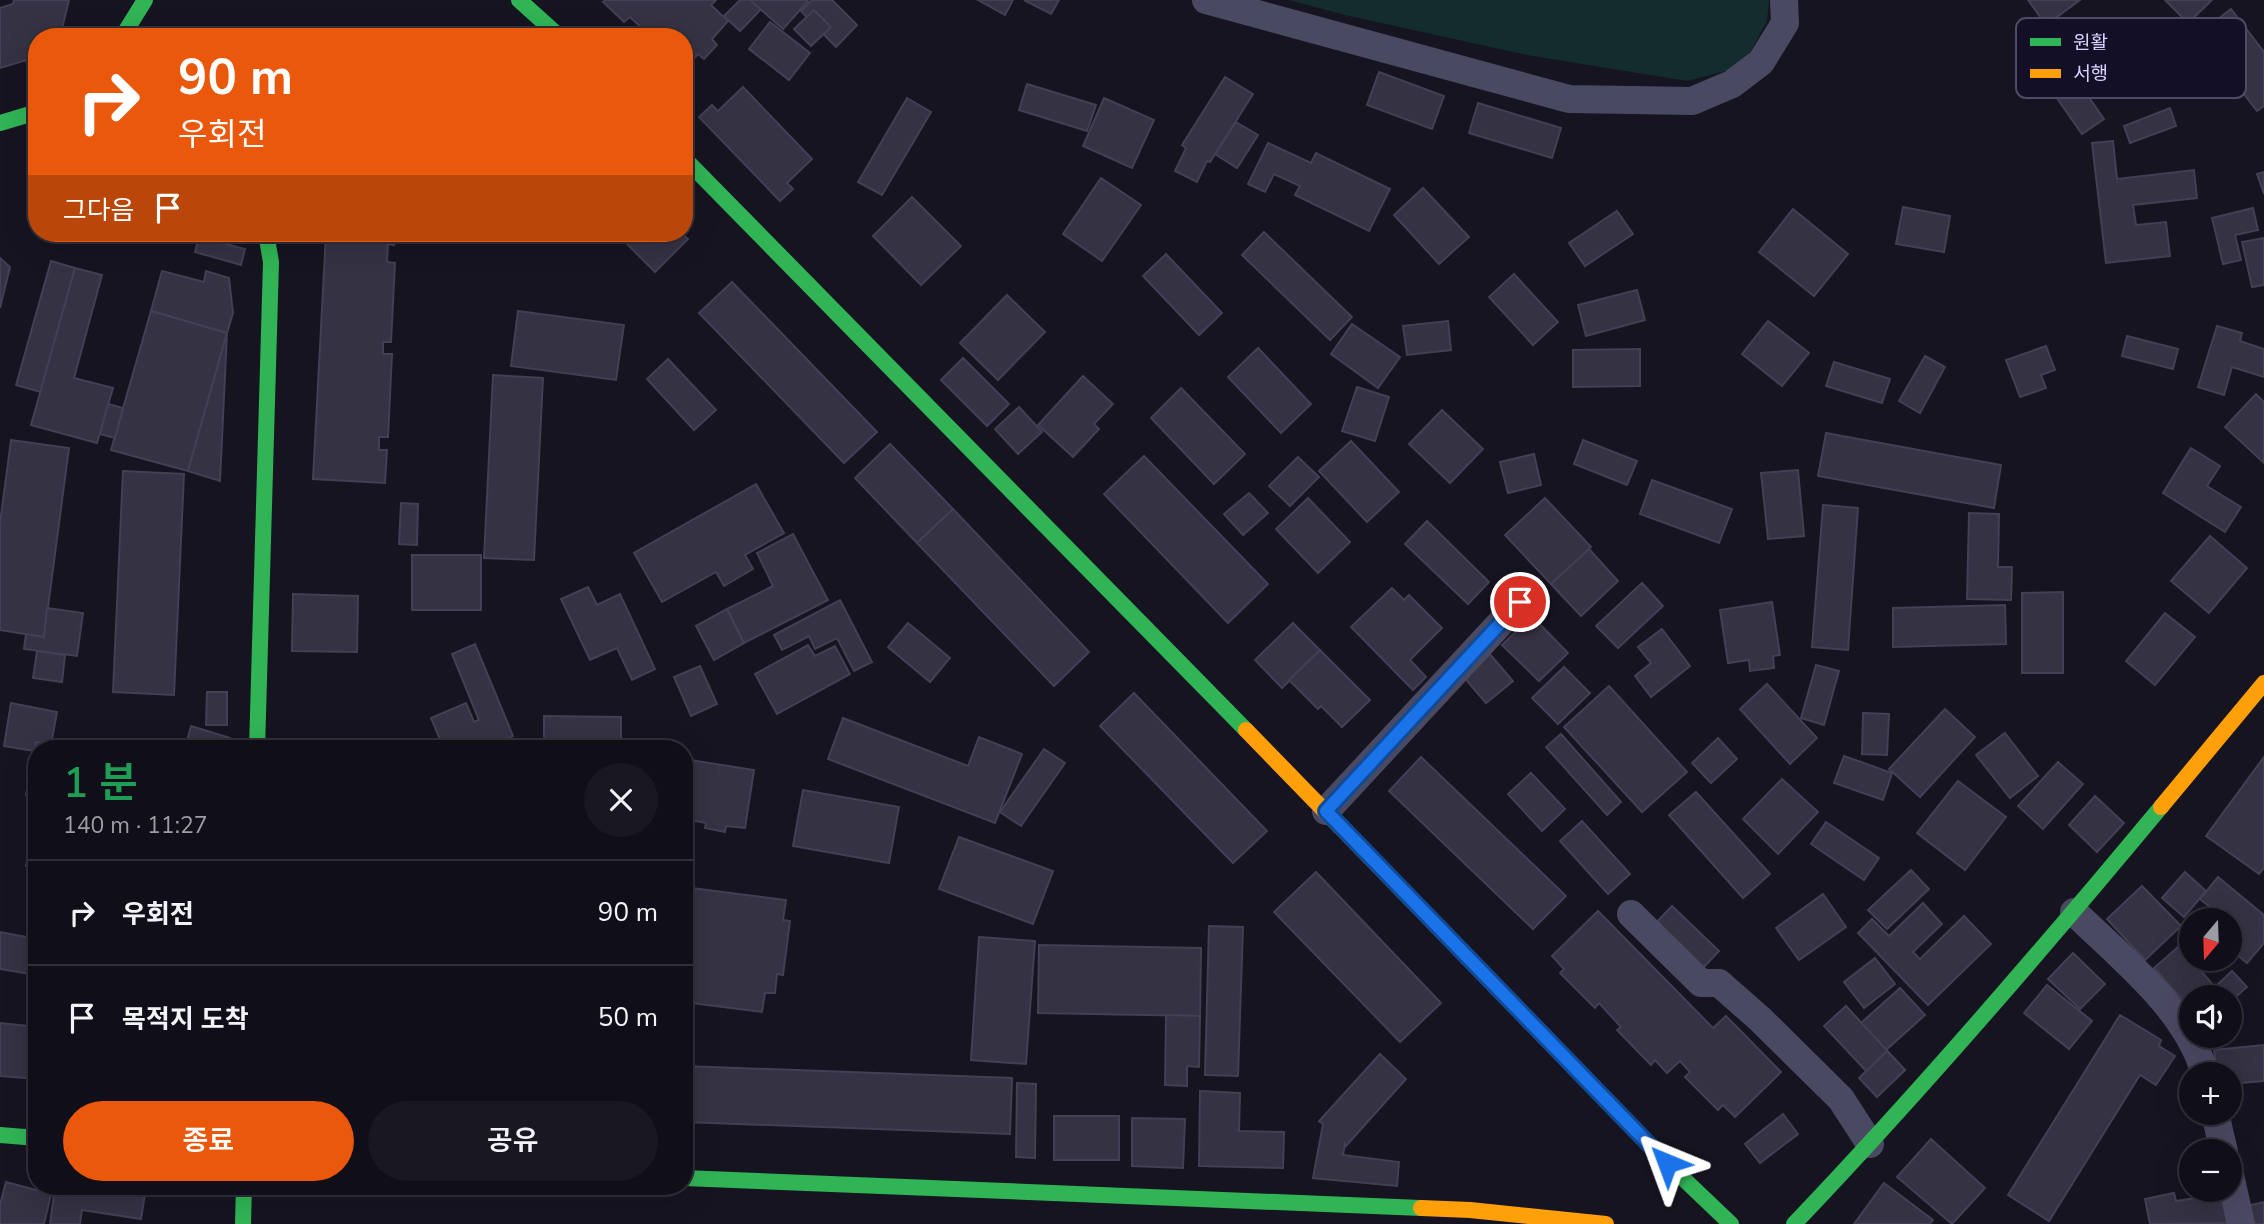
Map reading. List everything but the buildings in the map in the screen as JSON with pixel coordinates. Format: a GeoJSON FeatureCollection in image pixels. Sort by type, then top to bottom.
{"type":"FeatureCollection","features":[{"type":"Feature","properties":{"kind":"main road"},"geometry":{"type":"LineString","coordinates":[[128,28],[145,0]]}},
{"type":"Feature","properties":{"kind":"main road"},"geometry":{"type":"LineString","coordinates":[[519,0],[550,28]]}},
{"type":"Feature","properties":{"kind":"main road"},"geometry":{"type":"LineString","coordinates":[[116,28],[120,12]]}},
{"type":"Feature","properties":{"kind":"main road"},"geometry":{"type":"LineString","coordinates":[[0,123],[28,115]]}},
{"type":"Feature","properties":{"kind":"main road"},"geometry":{"type":"LineString","coordinates":[[693,167],[1326,811],[1667,1163],[1731,1224]]}},
{"type":"Feature","properties":{"kind":"main road"},"geometry":{"type":"LineString","coordinates":[[257,740],[271,262],[268,242]]}},
{"type":"Feature","properties":{"kind":"main road"},"geometry":{"type":"LineString","coordinates":[[1794,1224],[1870,1144],[2074,912],[2264,683]]}},
{"type":"Feature","properties":{"kind":"main road"},"geometry":{"type":"LineString","coordinates":[[0,1135],[28,1137]]}},
{"type":"Feature","properties":{"kind":"main road"},"geometry":{"type":"LineString","coordinates":[[693,1178],[1606,1224]]}},
{"type":"Feature","properties":{"kind":"main road"},"geometry":{"type":"LineString","coordinates":[[243,1224],[244,1195]]}},
{"type":"Feature","properties":{"kind":"street"},"geometry":{"type":"LineString","coordinates":[[1206,0],[1569,99],[1692,101],[1732,84],[1761,62],[1785,23],[1784,0]]}},
{"type":"Feature","properties":{"kind":"street"},"geometry":{"type":"LineString","coordinates":[[1326,811],[1520,602]]}},
{"type":"Feature","properties":{"kind":"street"},"geometry":{"type":"LineString","coordinates":[[2074,912],[2172,1009],[2199,1052],[2202,1062]]}},
{"type":"Feature","properties":{"kind":"street"},"geometry":{"type":"LineString","coordinates":[[1631,914],[1701,983],[1719,983],[1760,1019],[1841,1099],[1870,1144]]}},
{"type":"Feature","properties":{"kind":"street"},"geometry":{"type":"LineString","coordinates":[[2236,1202],[2241,1224]]}},
{"type":"Feature","properties":{"kind":"green space"},"geometry":{"type":"Polygon","coordinates":[[[1289,0],[1769,0],[1767,21],[1751,51],[1730,70],[1687,81],[1527,55],[1289,0]]]}},
{"type":"Feature","properties":{"kind":"traffic: fast"},"geometry":{"type":"LineString","coordinates":[[128,28],[145,0]]}},
{"type":"Feature","properties":{"kind":"traffic: fast"},"geometry":{"type":"LineString","coordinates":[[519,0],[550,28]]}},
{"type":"Feature","properties":{"kind":"traffic: fast"},"geometry":{"type":"LineString","coordinates":[[0,123],[28,115]]}},
{"type":"Feature","properties":{"kind":"traffic: fast"},"geometry":{"type":"LineString","coordinates":[[693,167],[1246,730]]}},
{"type":"Feature","properties":{"kind":"traffic: fast"},"geometry":{"type":"LineString","coordinates":[[257,740],[271,262],[268,242]]}},
{"type":"Feature","properties":{"kind":"traffic: fast"},"geometry":{"type":"LineString","coordinates":[[1794,1224],[1981,1018],[2161,807]]}},
{"type":"Feature","properties":{"kind":"traffic: fast"},"geometry":{"type":"LineString","coordinates":[[1532,1024],[1667,1163],[1731,1224]]}},
{"type":"Feature","properties":{"kind":"traffic: fast"},"geometry":{"type":"LineString","coordinates":[[0,1135],[28,1137]]}},
{"type":"Feature","properties":{"kind":"traffic: fast"},"geometry":{"type":"LineString","coordinates":[[693,1178],[1421,1208]]}},
{"type":"Feature","properties":{"kind":"traffic: fast"},"geometry":{"type":"LineString","coordinates":[[243,1224],[244,1195]]}},
{"type":"Feature","properties":{"kind":"traffic: slow"},"geometry":{"type":"LineString","coordinates":[[2161,807],[2264,683]]}},
{"type":"Feature","properties":{"kind":"traffic: slow"},"geometry":{"type":"LineString","coordinates":[[1246,730],[1532,1024]]}},
{"type":"Feature","properties":{"kind":"traffic: slow"},"geometry":{"type":"LineString","coordinates":[[1421,1208],[1470,1210],[1606,1224]]}},
{"type":"Feature","properties":{"kind":"route"},"geometry":{"type":"LineString","coordinates":[[1520,602],[1326,811],[1667,1163]]}}]}
